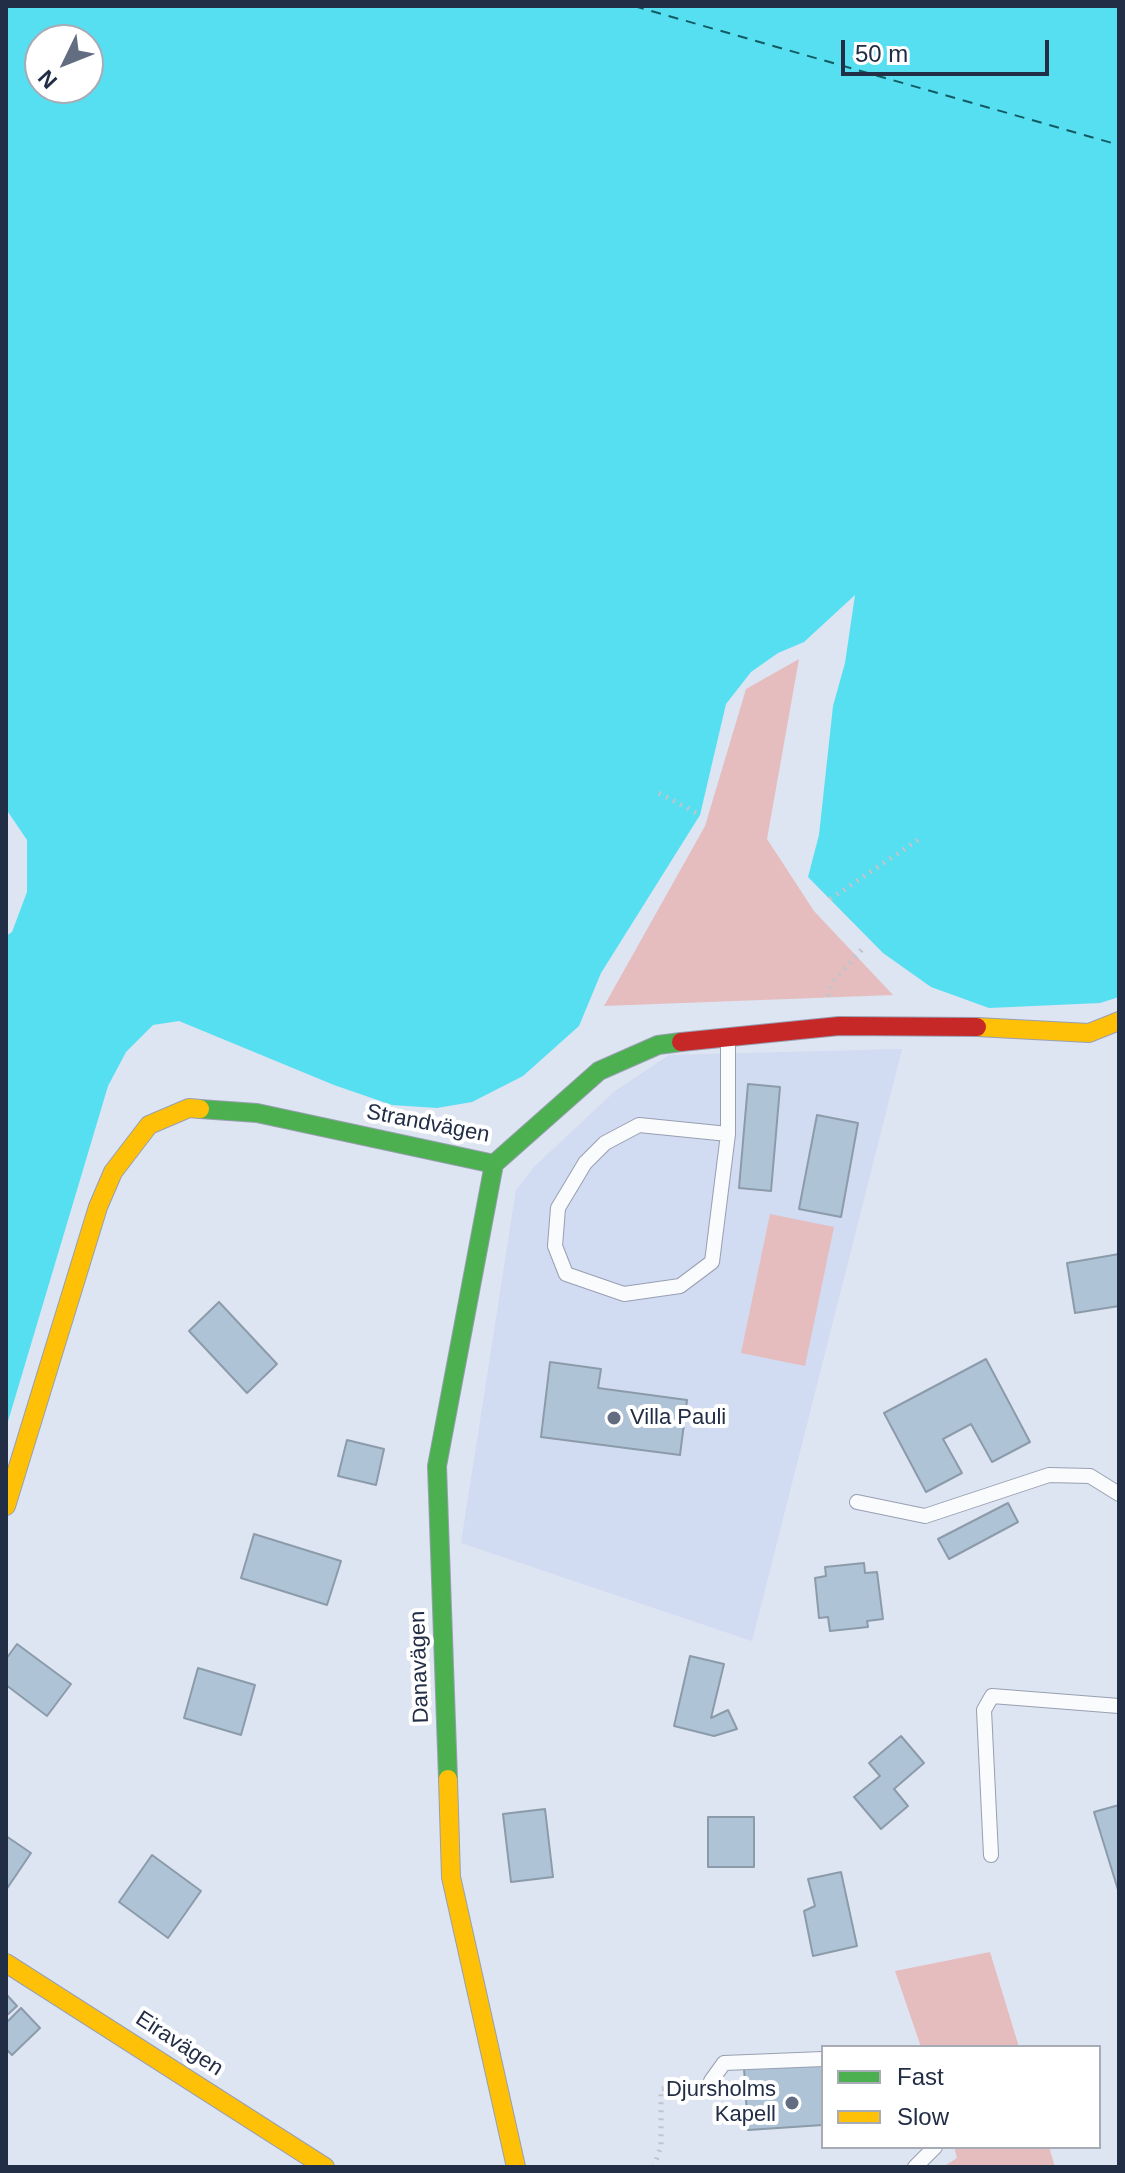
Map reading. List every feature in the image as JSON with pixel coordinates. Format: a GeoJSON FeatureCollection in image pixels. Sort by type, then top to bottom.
{"type":"FeatureCollection","features":[{"type":"Feature","properties":{"kind":"street","name":"Strandvägen"},"geometry":{"type":"LineString","coordinates":[[6,1506],[98,1207],[113,1172],[149,1125],[189,1108],[257,1113],[494,1164],[599,1071],[658,1045],[728,1035],[820,1028],[1024,1028],[1089,1033],[1119,1021]]}},
{"type":"Feature","properties":{"kind":"street","name":"Danavägen"},"geometry":{"type":"LineString","coordinates":[[494,1164],[437,1466],[451,1877],[516,2167]]}},
{"type":"Feature","properties":{"kind":"street","name":"Eiravägen"},"geometry":{"type":"LineString","coordinates":[[6,1963],[325,2167]]}},
{"type":"Feature","properties":{"kind":"lane"},"geometry":{"type":"LineString","coordinates":[[728,1035],[728,1134],[712,1262],[680,1286],[624,1294],[566,1274],[555,1246],[558,1208],[585,1163],[605,1143],[639,1125],[728,1134]]}},
{"type":"Feature","properties":{"kind":"lane"},"geometry":{"type":"LineString","coordinates":[[857,1502],[925,1516],[1049,1475],[1090,1476],[1119,1494]]}},
{"type":"Feature","properties":{"kind":"lane"},"geometry":{"type":"LineString","coordinates":[[991,1855],[984,1710],[992,1696],[1119,1706]]}},
{"type":"Feature","properties":{"kind":"lane"},"geometry":{"type":"LineString","coordinates":[[711,2081],[724,2063],[821,2059]]}},
{"type":"Feature","properties":{"kind":"lane"},"geometry":{"type":"LineString","coordinates":[[915,2167],[933,2149]]}},
{"type":"Feature","properties":{"kind":"path"},"geometry":{"type":"LineString","coordinates":[[659,793],[700,815]]}},
{"type":"Feature","properties":{"kind":"path"},"geometry":{"type":"LineString","coordinates":[[830,899],[918,840]]}},
{"type":"Feature","properties":{"kind":"path"},"geometry":{"type":"LineString","coordinates":[[820,1028],[832,983],[865,946]]}},
{"type":"Feature","properties":{"kind":"path"},"geometry":{"type":"LineString","coordinates":[[654,2167],[661,2146],[661,2089],[711,2081]]}},
{"type":"Feature","properties":{"kind":"shaded area"},"geometry":{"type":"Polygon","coordinates":[[[799,659],[767,839],[814,911],[893,995],[604,1006],[705,826],[746,689],[799,659]]]}},
{"type":"Feature","properties":{"kind":"shaded area"},"geometry":{"type":"Polygon","coordinates":[[[902,1049],[752,1641],[461,1543],[516,1190],[534,1167],[615,1091],[669,1055],[902,1049]]]}},
{"type":"Feature","properties":{"kind":"shaded area"},"geometry":{"type":"Polygon","coordinates":[[[770,1214],[834,1227],[805,1366],[741,1353],[770,1214]]]}},
{"type":"Feature","properties":{"kind":"shaded area"},"geometry":{"type":"Polygon","coordinates":[[[990,1952],[1018,2045],[920,2045],[895,1971],[990,1952]]]}},
{"type":"Feature","properties":{"kind":"shaded area"},"geometry":{"type":"Polygon","coordinates":[[[955,2149],[1050,2149],[1055,2167],[943,2167],[957,2158],[955,2149]]]}},
{"type":"Feature","properties":{"kind":"water"},"geometry":{"type":"Polygon","coordinates":[[[6,6],[1119,6],[1119,997],[1100,1003],[989,1008],[931,987],[883,953],[808,877],[819,835],[833,706],[845,663],[855,595],[804,642],[778,653],[751,672],[726,704],[700,815],[601,973],[579,1026],[523,1076],[472,1102],[437,1108],[392,1105],[334,1085],[179,1021],[153,1025],[126,1052],[108,1086],[6,1428],[6,936],[12,932],[27,892],[27,840],[6,809],[6,6]]]}},
{"type":"Feature","properties":{"kind":"building"},"geometry":{"type":"Polygon","coordinates":[[[748,1084],[780,1087],[771,1191],[739,1188],[748,1084]]]}},
{"type":"Feature","properties":{"kind":"building"},"geometry":{"type":"Polygon","coordinates":[[[817,1115],[858,1123],[841,1217],[799,1209],[817,1115]]]}},
{"type":"Feature","properties":{"kind":"building"},"geometry":{"type":"Polygon","coordinates":[[[1119,1254],[1119,1306],[1075,1313],[1067,1263],[1119,1254]]]}},
{"type":"Feature","properties":{"kind":"building"},"geometry":{"type":"Polygon","coordinates":[[[219,1302],[277,1364],[247,1393],[189,1331],[219,1302]]]}},
{"type":"Feature","properties":{"kind":"building"},"geometry":{"type":"Polygon","coordinates":[[[986,1359],[1030,1442],[992,1462],[971,1424],[943,1439],[962,1473],[926,1492],[884,1413],[986,1359]]]}},
{"type":"Feature","properties":{"kind":"building","name":"Villa Pauli"},"geometry":{"type":"Polygon","coordinates":[[[550,1362],[601,1369],[598,1388],[687,1400],[680,1455],[541,1437],[550,1362]]]}},
{"type":"Feature","properties":{"kind":"building"},"geometry":{"type":"Polygon","coordinates":[[[347,1440],[384,1449],[376,1485],[338,1476],[347,1440]]]}},
{"type":"Feature","properties":{"kind":"building"},"geometry":{"type":"Polygon","coordinates":[[[1008,1503],[1018,1522],[949,1559],[938,1539],[1008,1503]]]}},
{"type":"Feature","properties":{"kind":"building"},"geometry":{"type":"Polygon","coordinates":[[[254,1534],[341,1561],[327,1605],[241,1578],[254,1534]]]}},
{"type":"Feature","properties":{"kind":"building"},"geometry":{"type":"Polygon","coordinates":[[[864,1563],[865,1573],[877,1572],[883,1619],[867,1621],[868,1627],[830,1631],[828,1617],[819,1618],[815,1578],[826,1576],[825,1567],[864,1563]]]}},
{"type":"Feature","properties":{"kind":"building"},"geometry":{"type":"Polygon","coordinates":[[[17,1644],[71,1684],[47,1716],[6,1685],[6,1659],[17,1644]]]}},
{"type":"Feature","properties":{"kind":"building"},"geometry":{"type":"Polygon","coordinates":[[[690,1656],[724,1664],[711,1718],[728,1710],[737,1729],[714,1736],[674,1726],[690,1656]]]}},
{"type":"Feature","properties":{"kind":"building"},"geometry":{"type":"Polygon","coordinates":[[[198,1668],[255,1685],[241,1735],[184,1718],[198,1668]]]}},
{"type":"Feature","properties":{"kind":"building"},"geometry":{"type":"Polygon","coordinates":[[[901,1736],[924,1763],[894,1789],[908,1806],[881,1829],[854,1797],[880,1776],[869,1763],[901,1736]]]}},
{"type":"Feature","properties":{"kind":"building"},"geometry":{"type":"Polygon","coordinates":[[[1119,1805],[1119,1893],[1094,1812],[1119,1805]]]}},
{"type":"Feature","properties":{"kind":"building"},"geometry":{"type":"Polygon","coordinates":[[[545,1809],[553,1877],[511,1882],[503,1814],[545,1809]]]}},
{"type":"Feature","properties":{"kind":"building"},"geometry":{"type":"Polygon","coordinates":[[[708,1817],[754,1817],[754,1867],[708,1867],[708,1817]]]}},
{"type":"Feature","properties":{"kind":"building"},"geometry":{"type":"Polygon","coordinates":[[[6,1836],[31,1853],[6,1890],[6,1836]]]}},
{"type":"Feature","properties":{"kind":"building"},"geometry":{"type":"Polygon","coordinates":[[[152,1855],[201,1891],[168,1938],[119,1902],[152,1855]]]}},
{"type":"Feature","properties":{"kind":"building"},"geometry":{"type":"Polygon","coordinates":[[[841,1872],[857,1946],[813,1956],[804,1911],[815,1906],[808,1879],[841,1872]]]}},
{"type":"Feature","properties":{"kind":"building"},"geometry":{"type":"Polygon","coordinates":[[[6,1994],[17,2006],[6,2016],[6,1994]]]}},
{"type":"Feature","properties":{"kind":"building"},"geometry":{"type":"Polygon","coordinates":[[[21,2008],[40,2028],[12,2055],[6,2049],[6,2023],[21,2008]]]}},
{"type":"Feature","properties":{"kind":"building"},"geometry":{"type":"Polygon","coordinates":[[[821,2063],[821,2125],[748,2130],[744,2068],[821,2063]]]}},
{"type":"Feature","properties":{"kind":"ferry route"},"geometry":{"type":"LineString","coordinates":[[634,6],[1119,145]]}},
{"type":"Feature","properties":{"kind":"traffic: fast"},"geometry":{"type":"LineString","coordinates":[[200,1109],[257,1113],[494,1164],[599,1071],[658,1045],[681,1042]]}},
{"type":"Feature","properties":{"kind":"traffic: fast"},"geometry":{"type":"LineString","coordinates":[[448,1779],[437,1466],[494,1164]]}},
{"type":"Feature","properties":{"kind":"traffic: slow"},"geometry":{"type":"LineString","coordinates":[[977,1027],[1089,1033],[1119,1021]]}},
{"type":"Feature","properties":{"kind":"traffic: slow"},"geometry":{"type":"LineString","coordinates":[[6,1506],[98,1207],[113,1172],[149,1125],[189,1108],[200,1109]]}},
{"type":"Feature","properties":{"kind":"traffic: slow"},"geometry":{"type":"LineString","coordinates":[[448,1779],[451,1877],[516,2167]]}},
{"type":"Feature","properties":{"kind":"traffic: slow"},"geometry":{"type":"LineString","coordinates":[[6,1963],[325,2167]]}},
{"type":"Feature","properties":{"kind":"traffic: jam"},"geometry":{"type":"LineString","coordinates":[[681,1042],[839,1026],[977,1027]]}},
{"type":"Feature","properties":{"kind":"place","name":"Villa Pauli"},"geometry":{"type":"Point","coordinates":[614,1418]}},
{"type":"Feature","properties":{"kind":"place","name":"Djursholms Kapell"},"geometry":{"type":"Point","coordinates":[792,2103]}}]}
